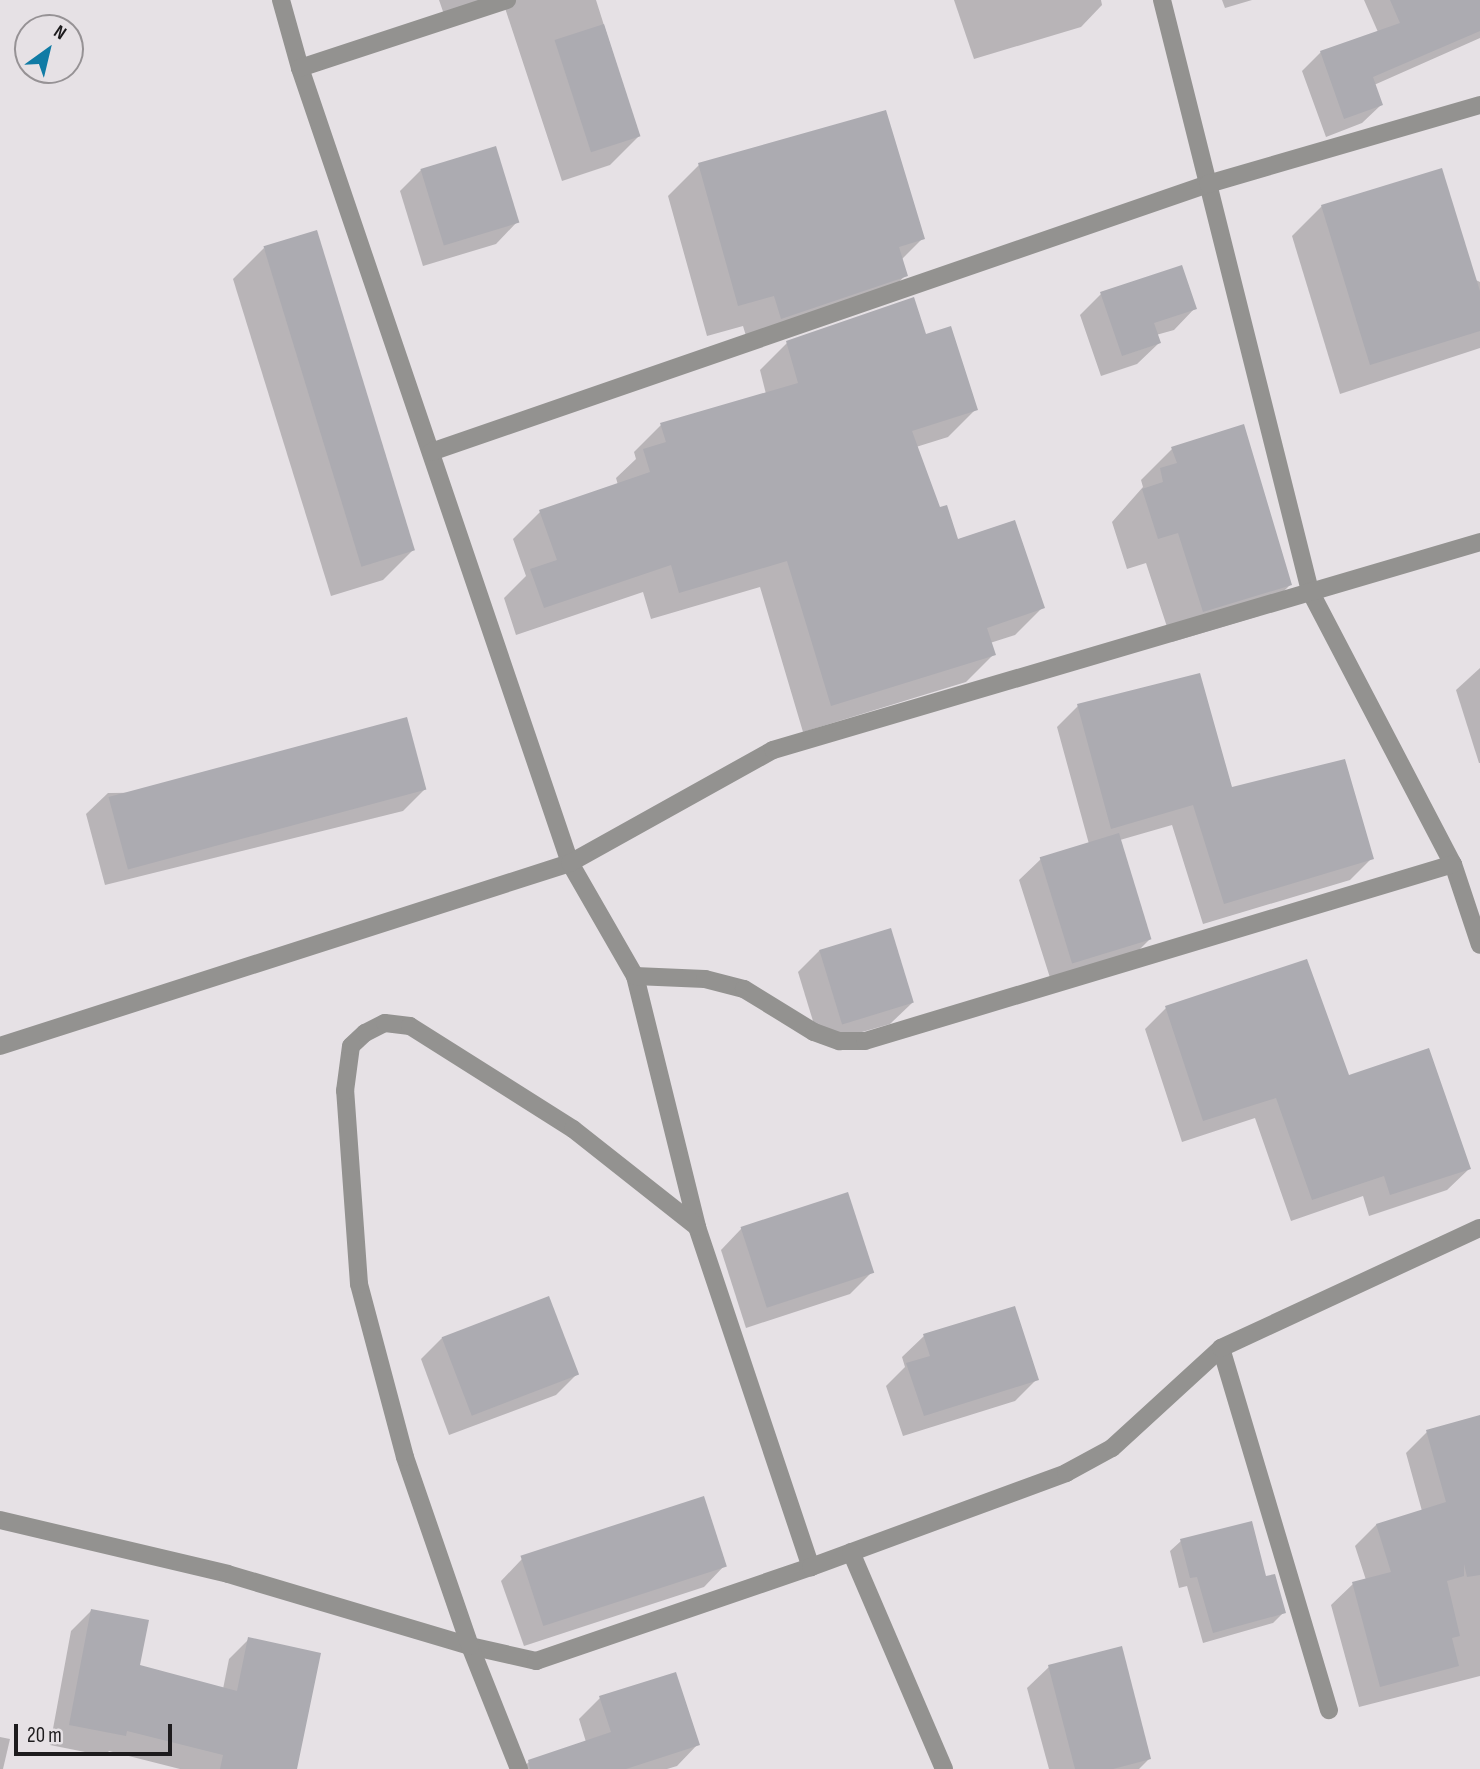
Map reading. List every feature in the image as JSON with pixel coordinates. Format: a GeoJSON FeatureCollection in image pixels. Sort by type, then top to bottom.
{"type":"FeatureCollection","features":[{"type":"Feature","properties":{"kind":"street"},"geometry":{"type":"LineString","coordinates":[[281,0],[300,68],[570,863],[635,976],[697,1227],[811,1567]]}},
{"type":"Feature","properties":{"kind":"street"},"geometry":{"type":"LineString","coordinates":[[300,68],[507,0]]}},
{"type":"Feature","properties":{"kind":"street"},"geometry":{"type":"LineString","coordinates":[[1162,0],[1310,591],[1453,864],[1480,945]]}},
{"type":"Feature","properties":{"kind":"street"},"geometry":{"type":"LineString","coordinates":[[431,452],[1208,184],[1480,105]]}},
{"type":"Feature","properties":{"kind":"street"},"geometry":{"type":"LineString","coordinates":[[0,1046],[570,863],[773,750],[1480,542]]}},
{"type":"Feature","properties":{"kind":"street"},"geometry":{"type":"LineString","coordinates":[[635,976],[705,979],[744,989],[814,1032],[839,1041],[865,1041],[1453,864]]}},
{"type":"Feature","properties":{"kind":"street"},"geometry":{"type":"LineString","coordinates":[[519,1769],[470,1646],[405,1457],[359,1284],[345,1091],[351,1046],[365,1032],[385,1023],[410,1026],[573,1129],[697,1227]]}},
{"type":"Feature","properties":{"kind":"street"},"geometry":{"type":"LineString","coordinates":[[0,1520],[228,1574],[470,1646],[536,1661],[811,1567],[1066,1473],[1112,1448],[1221,1348],[1480,1228]]}},
{"type":"Feature","properties":{"kind":"street"},"geometry":{"type":"LineString","coordinates":[[1221,1348],[1329,1710]]}},
{"type":"Feature","properties":{"kind":"street"},"geometry":{"type":"LineString","coordinates":[[851,1552],[944,1769]]}},
{"type":"Feature","properties":{"kind":"building"},"geometry":{"type":"Polygon","coordinates":[[[1390,0],[1480,0],[1480,31],[1373,77],[1383,105],[1344,119],[1320,51],[1400,23],[1390,0]]]}},
{"type":"Feature","properties":{"kind":"building"},"geometry":{"type":"Polygon","coordinates":[[[604,24],[640,136],[591,152],[555,40],[604,24]]]}},
{"type":"Feature","properties":{"kind":"building"},"geometry":{"type":"Polygon","coordinates":[[[886,110],[925,239],[899,247],[908,276],[781,319],[774,296],[738,306],[698,163],[886,110]]]}},
{"type":"Feature","properties":{"kind":"building"},"geometry":{"type":"Polygon","coordinates":[[[496,146],[519,223],[444,246],[420,169],[496,146]]]}},
{"type":"Feature","properties":{"kind":"building"},"geometry":{"type":"Polygon","coordinates":[[[1442,168],[1480,291],[1480,331],[1370,365],[1321,205],[1442,168]]]}},
{"type":"Feature","properties":{"kind":"building"},"geometry":{"type":"Polygon","coordinates":[[[317,230],[415,550],[361,567],[263,246],[317,230]]]}},
{"type":"Feature","properties":{"kind":"building"},"geometry":{"type":"Polygon","coordinates":[[[1182,265],[1197,309],[1154,323],[1161,343],[1122,356],[1100,292],[1182,265]]]}},
{"type":"Feature","properties":{"kind":"building"},"geometry":{"type":"Polygon","coordinates":[[[914,297],[926,334],[951,326],[978,410],[912,431],[940,507],[947,505],[958,539],[1015,520],[1045,608],[987,628],[996,655],[831,706],[787,561],[679,593],[671,565],[544,608],[530,569],[557,560],[539,510],[650,472],[643,449],[666,442],[660,423],[798,383],[786,341],[914,297]]]}},
{"type":"Feature","properties":{"kind":"building"},"geometry":{"type":"Polygon","coordinates":[[[1244,424],[1292,585],[1203,612],[1178,533],[1158,539],[1142,489],[1163,482],[1160,468],[1177,463],[1171,447],[1244,424]]]}},
{"type":"Feature","properties":{"kind":"building"},"geometry":{"type":"Polygon","coordinates":[[[1200,673],[1232,787],[1345,759],[1374,859],[1224,904],[1193,805],[1111,829],[1077,704],[1200,673]]]}},
{"type":"Feature","properties":{"kind":"building"},"geometry":{"type":"Polygon","coordinates":[[[407,717],[426,789],[128,869],[109,797],[407,717]]]}},
{"type":"Feature","properties":{"kind":"building"},"geometry":{"type":"Polygon","coordinates":[[[1119,833],[1151,939],[1072,963],[1040,857],[1119,833]]]}},
{"type":"Feature","properties":{"kind":"building"},"geometry":{"type":"Polygon","coordinates":[[[891,928],[914,1003],[842,1025],[819,950],[891,928]]]}},
{"type":"Feature","properties":{"kind":"building"},"geometry":{"type":"Polygon","coordinates":[[[1307,959],[1349,1075],[1429,1048],[1471,1169],[1390,1195],[1384,1176],[1312,1200],[1276,1098],[1203,1121],[1165,1006],[1307,959]]]}},
{"type":"Feature","properties":{"kind":"building"},"geometry":{"type":"Polygon","coordinates":[[[848,1192],[874,1273],[767,1308],[741,1227],[848,1192]]]}},
{"type":"Feature","properties":{"kind":"building"},"geometry":{"type":"Polygon","coordinates":[[[549,1296],[579,1374],[472,1416],[442,1337],[549,1296]]]}},
{"type":"Feature","properties":{"kind":"building"},"geometry":{"type":"Polygon","coordinates":[[[1015,1306],[1039,1380],[924,1416],[906,1363],[930,1356],[923,1334],[1015,1306]]]}},
{"type":"Feature","properties":{"kind":"building"},"geometry":{"type":"Polygon","coordinates":[[[1480,1415],[1480,1575],[1467,1577],[1464,1564],[1464,1576],[1447,1581],[1460,1636],[1452,1638],[1459,1666],[1380,1687],[1352,1582],[1391,1572],[1376,1524],[1446,1502],[1426,1430],[1480,1415]]]}},
{"type":"Feature","properties":{"kind":"building"},"geometry":{"type":"Polygon","coordinates":[[[704,1496],[727,1566],[543,1626],[520,1556],[704,1496]]]}},
{"type":"Feature","properties":{"kind":"building"},"geometry":{"type":"Polygon","coordinates":[[[1252,1521],[1266,1576],[1275,1574],[1286,1613],[1213,1633],[1197,1577],[1190,1578],[1180,1539],[1252,1521]]]}},
{"type":"Feature","properties":{"kind":"building"},"geometry":{"type":"Polygon","coordinates":[[[91,1609],[149,1620],[140,1665],[237,1691],[248,1637],[321,1653],[297,1769],[220,1769],[223,1755],[127,1731],[126,1736],[69,1725],[91,1609]]]}},
{"type":"Feature","properties":{"kind":"building"},"geometry":{"type":"Polygon","coordinates":[[[1122,1646],[1151,1759],[1113,1769],[1075,1769],[1048,1665],[1122,1646]]]}},
{"type":"Feature","properties":{"kind":"building"},"geometry":{"type":"Polygon","coordinates":[[[676,1672],[700,1745],[626,1769],[530,1769],[528,1760],[611,1732],[599,1696],[676,1672]]]}}]}
